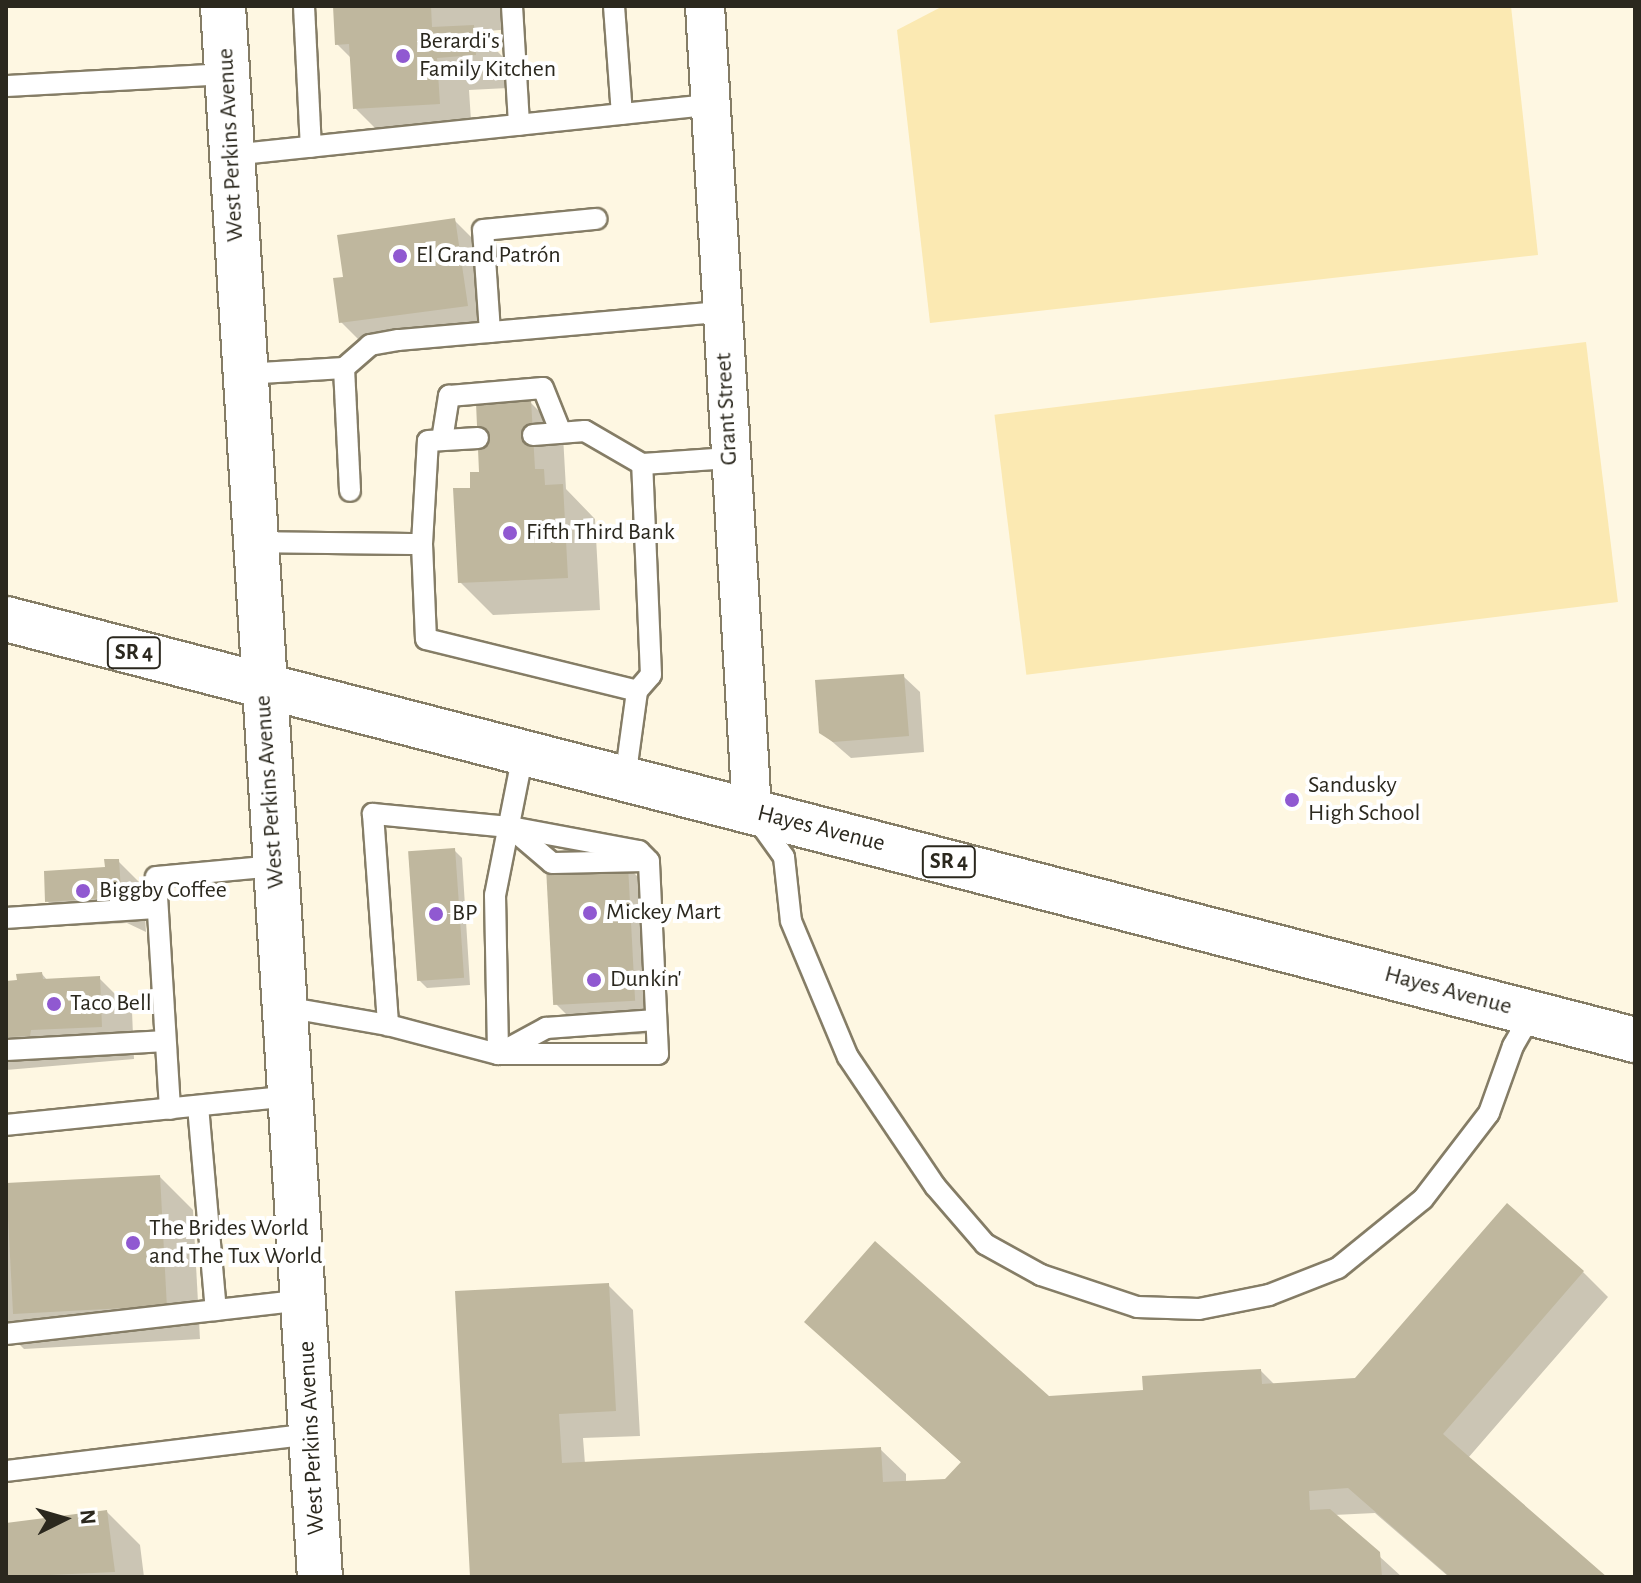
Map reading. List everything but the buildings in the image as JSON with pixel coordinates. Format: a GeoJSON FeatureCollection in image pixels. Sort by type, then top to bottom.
{"type":"FeatureCollection","features":[{"type":"Feature","properties":{"kind":"main road","name":"West Perkins Avenue"},"geometry":{"type":"LineString","coordinates":[[223,6],[320,1577]]}},
{"type":"Feature","properties":{"kind":"main road","name":"Hayes Avenue"},"geometry":{"type":"LineString","coordinates":[[6,619],[263,688],[1635,1040]]}},
{"type":"Feature","properties":{"kind":"street","name":"Grant Street"},"geometry":{"type":"LineString","coordinates":[[705,6],[752,812]]}},
{"type":"Feature","properties":{"kind":"lane"},"geometry":{"type":"LineString","coordinates":[[304,6],[311,147]]}},
{"type":"Feature","properties":{"kind":"lane"},"geometry":{"type":"LineString","coordinates":[[512,6],[519,125]]}},
{"type":"Feature","properties":{"kind":"lane"},"geometry":{"type":"LineString","coordinates":[[614,6],[622,114]]}},
{"type":"Feature","properties":{"kind":"lane"},"geometry":{"type":"LineString","coordinates":[[6,86],[227,74]]}},
{"type":"Feature","properties":{"kind":"lane"},"geometry":{"type":"LineString","coordinates":[[232,155],[710,105]]}},
{"type":"Feature","properties":{"kind":"lane"},"geometry":{"type":"LineString","coordinates":[[490,332],[483,230],[596,219]]}},
{"type":"Feature","properties":{"kind":"lane"},"geometry":{"type":"LineString","coordinates":[[244,374],[344,368],[370,345],[722,312]]}},
{"type":"Feature","properties":{"kind":"lane"},"geometry":{"type":"LineString","coordinates":[[344,368],[350,491]]}},
{"type":"Feature","properties":{"kind":"lane"},"geometry":{"type":"LineString","coordinates":[[442,440],[449,396],[543,388],[561,433]]}},
{"type":"Feature","properties":{"kind":"lane"},"geometry":{"type":"LineString","coordinates":[[533,435],[585,431],[642,464],[730,458]]}},
{"type":"Feature","properties":{"kind":"lane"},"geometry":{"type":"LineString","coordinates":[[478,438],[428,441],[422,544],[426,639],[637,691]]}},
{"type":"Feature","properties":{"kind":"lane"},"geometry":{"type":"LineString","coordinates":[[625,779],[637,691],[651,675],[642,464]]}},
{"type":"Feature","properties":{"kind":"lane"},"geometry":{"type":"LineString","coordinates":[[254,542],[422,544]]}},
{"type":"Feature","properties":{"kind":"lane"},"geometry":{"type":"LineString","coordinates":[[498,1054],[495,895],[523,754]]}},
{"type":"Feature","properties":{"kind":"lane"},"geometry":{"type":"LineString","coordinates":[[752,812],[784,857],[791,921],[848,1057],[935,1186],[985,1244],[1041,1275],[1137,1307],[1199,1309],[1255,1298],[1338,1268],[1423,1199],[1480,1126],[1532,1013]]}},
{"type":"Feature","properties":{"kind":"lane"},"geometry":{"type":"LineString","coordinates":[[285,1007],[388,1025],[498,1054],[658,1054],[649,861],[639,851],[509,827],[373,814],[388,1025]]}},
{"type":"Feature","properties":{"kind":"lane"},"geometry":{"type":"LineString","coordinates":[[509,827],[552,863],[649,861]]}},
{"type":"Feature","properties":{"kind":"lane"},"geometry":{"type":"LineString","coordinates":[[170,1109],[156,877],[275,866]]}},
{"type":"Feature","properties":{"kind":"lane"},"geometry":{"type":"LineString","coordinates":[[6,918],[157,908]]}},
{"type":"Feature","properties":{"kind":"lane"},"geometry":{"type":"LineString","coordinates":[[498,1054],[546,1028],[656,1020]]}},
{"type":"Feature","properties":{"kind":"lane"},"geometry":{"type":"LineString","coordinates":[[6,1050],[165,1041]]}},
{"type":"Feature","properties":{"kind":"lane"},"geometry":{"type":"LineString","coordinates":[[6,1125],[291,1096]]}},
{"type":"Feature","properties":{"kind":"lane"},"geometry":{"type":"LineString","coordinates":[[198,1106],[216,1310]]}},
{"type":"Feature","properties":{"kind":"lane"},"geometry":{"type":"LineString","coordinates":[[6,1334],[304,1300]]}},
{"type":"Feature","properties":{"kind":"lane"},"geometry":{"type":"LineString","coordinates":[[6,1471],[312,1434]]}},
{"type":"Feature","properties":{"kind":"shaded area"},"geometry":{"type":"Polygon","coordinates":[[[943,6],[1511,6],[1538,255],[930,323],[897,30],[943,6]]]}},
{"type":"Feature","properties":{"kind":"shaded area"},"geometry":{"type":"Polygon","coordinates":[[[1586,342],[1618,602],[1026,675],[994,415],[1586,342]]]}},
{"type":"Feature","properties":{"kind":"place","name":"Berardi's Family Kitchen"},"geometry":{"type":"Point","coordinates":[403,56]}},
{"type":"Feature","properties":{"kind":"place","name":"El Grand Patrón"},"geometry":{"type":"Point","coordinates":[400,256]}},
{"type":"Feature","properties":{"kind":"place","name":"Fifth Third Bank"},"geometry":{"type":"Point","coordinates":[510,533]}},
{"type":"Feature","properties":{"kind":"place","name":"Sandusky High School"},"geometry":{"type":"Point","coordinates":[1292,800]}},
{"type":"Feature","properties":{"kind":"place","name":"Biggby Coffee"},"geometry":{"type":"Point","coordinates":[83,891]}},
{"type":"Feature","properties":{"kind":"place","name":"Mickey Mart"},"geometry":{"type":"Point","coordinates":[590,913]}},
{"type":"Feature","properties":{"kind":"place","name":"BP"},"geometry":{"type":"Point","coordinates":[436,914]}},
{"type":"Feature","properties":{"kind":"place","name":"Dunkin'"},"geometry":{"type":"Point","coordinates":[594,980]}},
{"type":"Feature","properties":{"kind":"place","name":"Taco Bell"},"geometry":{"type":"Point","coordinates":[54,1004]}},
{"type":"Feature","properties":{"kind":"place","name":"The Brides World and The Tux World"},"geometry":{"type":"Point","coordinates":[133,1243]}}]}
